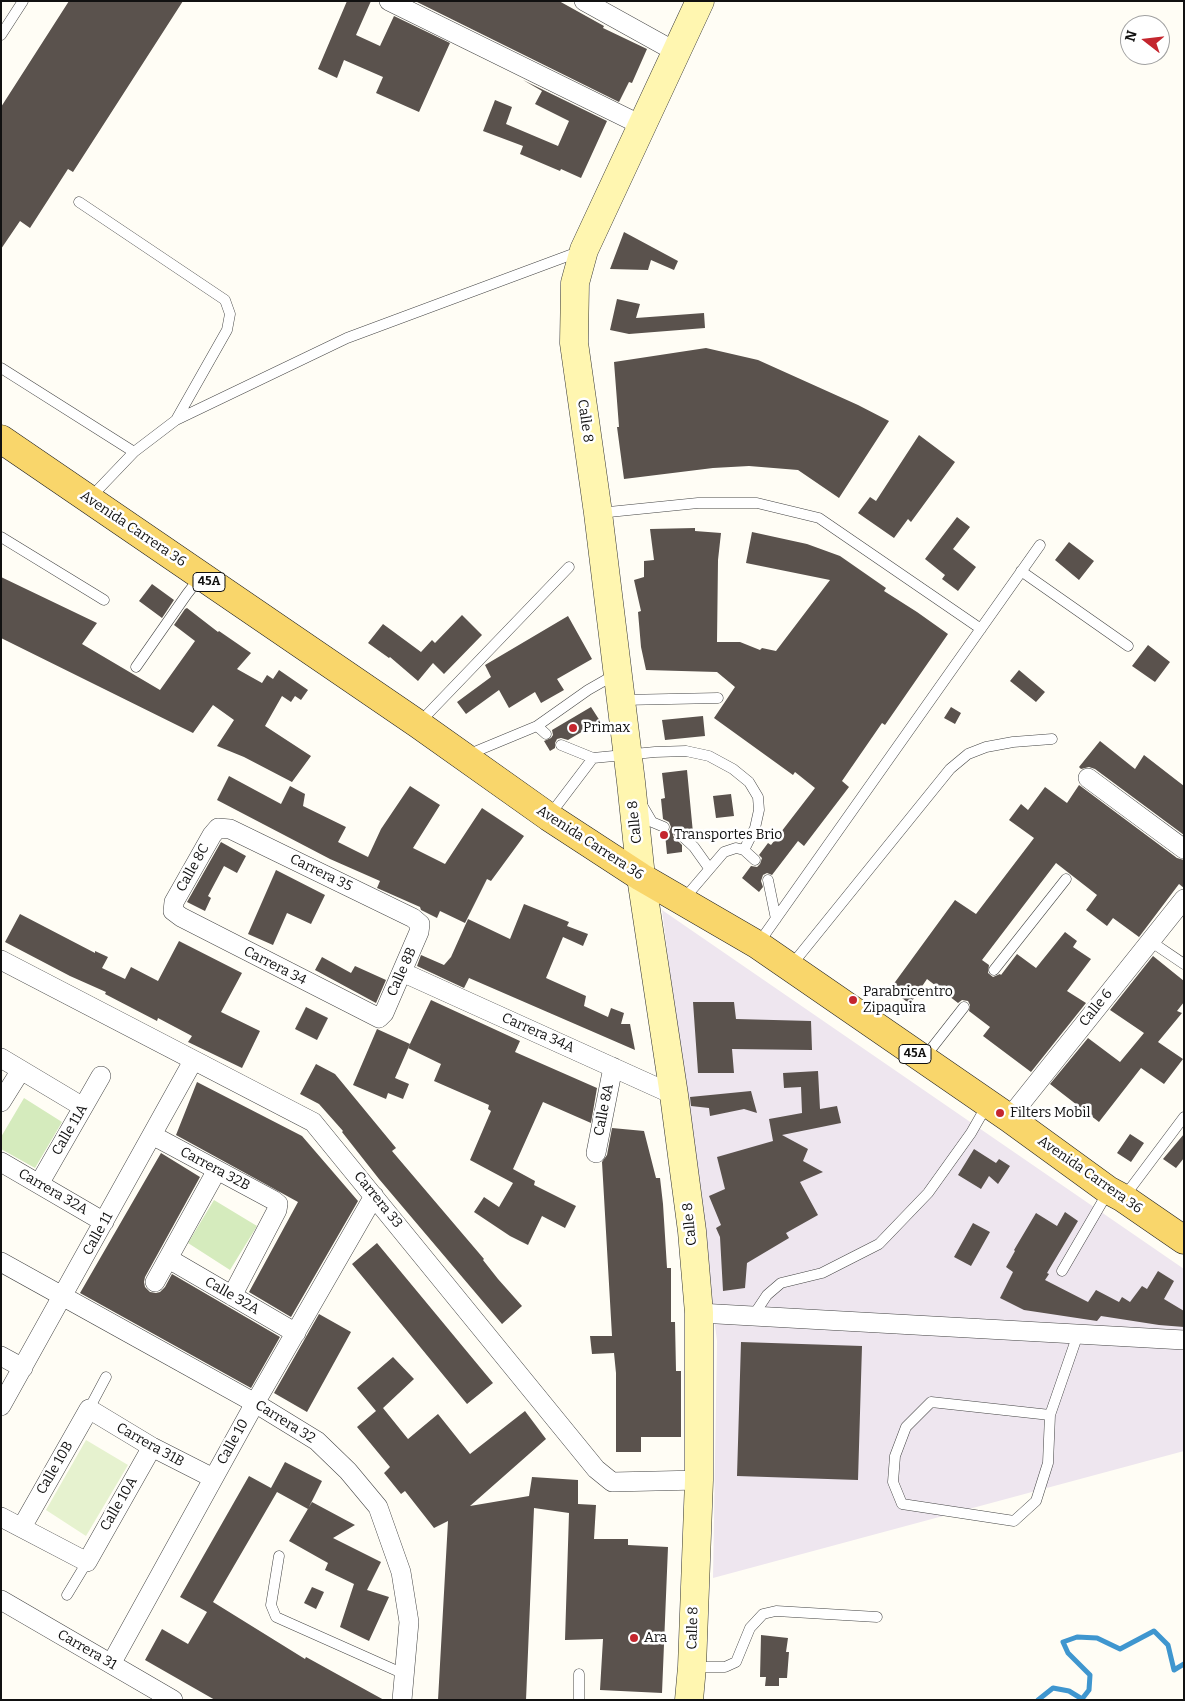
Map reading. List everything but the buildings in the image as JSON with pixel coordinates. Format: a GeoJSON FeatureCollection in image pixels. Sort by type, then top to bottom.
{"type":"FeatureCollection","features":[{"type":"Feature","properties":{"kind":"main road","name":"Calle 8"},"geometry":{"type":"LineString","coordinates":[[689,1700],[699,1480],[699,1313],[692,1231],[674,1094],[641,877],[630,769],[598,513],[574,343],[575,283],[584,250],[700,1]]}},
{"type":"Feature","properties":{"kind":"main road","name":"Avenida Carrera 36"},"geometry":{"type":"LineString","coordinates":[[1,439],[418,724],[549,817],[641,877],[790,967],[1184,1240]]}},
{"type":"Feature","properties":{"kind":"street"},"geometry":{"type":"LineString","coordinates":[[390,1],[642,125]]}},
{"type":"Feature","properties":{"kind":"street"},"geometry":{"type":"LineString","coordinates":[[584,1],[676,52]]}},
{"type":"Feature","properties":{"kind":"street"},"geometry":{"type":"LineString","coordinates":[[1088,778],[1184,849]]}},
{"type":"Feature","properties":{"kind":"street","name":"Calle 8C"},"geometry":{"type":"LineString","coordinates":[[173,911],[174,902],[212,835],[218,828]]}},
{"type":"Feature","properties":{"kind":"street","name":"Carrera 35"},"geometry":{"type":"LineString","coordinates":[[218,828],[230,829],[413,918],[420,924]]}},
{"type":"Feature","properties":{"kind":"street","name":"Calle 6"},"geometry":{"type":"LineString","coordinates":[[998,1111],[1150,941],[1184,898]]}},
{"type":"Feature","properties":{"kind":"street","name":"Carrera 34"},"geometry":{"type":"LineString","coordinates":[[173,911],[198,926],[379,1018]]}},
{"type":"Feature","properties":{"kind":"street","name":"Calle 8B"},"geometry":{"type":"LineString","coordinates":[[379,1018],[384,1013],[402,972],[419,932],[420,924]]}},
{"type":"Feature","properties":{"kind":"street","name":"Carrera 33"},"geometry":{"type":"LineString","coordinates":[[1,960],[313,1122],[596,1470],[612,1482],[699,1480]]}},
{"type":"Feature","properties":{"kind":"street","name":"Carrera 34A"},"geometry":{"type":"LineString","coordinates":[[402,972],[674,1094]]}},
{"type":"Feature","properties":{"kind":"street"},"geometry":{"type":"LineString","coordinates":[[1,1058],[83,1108]]}},
{"type":"Feature","properties":{"kind":"street","name":"Calle 11"},"geometry":{"type":"LineString","coordinates":[[1,1406],[193,1061]]}},
{"type":"Feature","properties":{"kind":"street","name":"Calle 8A"},"geometry":{"type":"LineString","coordinates":[[596,1152],[613,1067]]}},
{"type":"Feature","properties":{"kind":"street"},"geometry":{"type":"LineString","coordinates":[[1,1102],[21,1070]]}},
{"type":"Feature","properties":{"kind":"street","name":"Calle 11A"},"geometry":{"type":"LineString","coordinates":[[39,1184],[101,1076]]}},
{"type":"Feature","properties":{"kind":"street","name":"Carrera 32B"},"geometry":{"type":"LineString","coordinates":[[152,1135],[278,1204],[277,1210],[232,1296]]}},
{"type":"Feature","properties":{"kind":"street","name":"Carrera 32A"},"geometry":{"type":"LineString","coordinates":[[1,1162],[104,1222]]}},
{"type":"Feature","properties":{"kind":"street"},"geometry":{"type":"LineString","coordinates":[[155,1282],[217,1170]]}},
{"type":"Feature","properties":{"kind":"street","name":"Calle 10"},"geometry":{"type":"LineString","coordinates":[[111,1664],[213,1478],[374,1196]]}},
{"type":"Feature","properties":{"kind":"street","name":"Calle 32A"},"geometry":{"type":"LineString","coordinates":[[169,1259],[296,1333]]}},
{"type":"Feature","properties":{"kind":"street","name":"Carrera 32"},"geometry":{"type":"LineString","coordinates":[[1,1262],[255,1404],[317,1441],[348,1471],[378,1507],[401,1572],[409,1622],[402,1700]]}},
{"type":"Feature","properties":{"kind":"street"},"geometry":{"type":"LineString","coordinates":[[699,1313],[1184,1340]]}},
{"type":"Feature","properties":{"kind":"street"},"geometry":{"type":"LineString","coordinates":[[1,1356],[23,1368]]}},
{"type":"Feature","properties":{"kind":"street","name":"Carrera 31B"},"geometry":{"type":"LineString","coordinates":[[89,1409],[152,1447],[213,1478]]}},
{"type":"Feature","properties":{"kind":"street","name":"Calle 10B"},"geometry":{"type":"LineString","coordinates":[[22,1527],[89,1409]]}},
{"type":"Feature","properties":{"kind":"street","name":"Calle 10A"},"geometry":{"type":"LineString","coordinates":[[87,1562],[152,1447]]}},
{"type":"Feature","properties":{"kind":"street"},"geometry":{"type":"LineString","coordinates":[[1,1517],[87,1562]]}},
{"type":"Feature","properties":{"kind":"street","name":"Carrera 31"},"geometry":{"type":"LineString","coordinates":[[1,1600],[173,1700]]}},
{"type":"Feature","properties":{"kind":"lane"},"geometry":{"type":"LineString","coordinates":[[1,35],[23,1]]}},
{"type":"Feature","properties":{"kind":"lane"},"geometry":{"type":"LineString","coordinates":[[79,202],[225,300],[230,314],[227,330],[176,420]]}},
{"type":"Feature","properties":{"kind":"lane"},"geometry":{"type":"LineString","coordinates":[[89,499],[134,452],[176,420],[347,338],[584,250]]}},
{"type":"Feature","properties":{"kind":"lane"},"geometry":{"type":"LineString","coordinates":[[1,368],[134,452]]}},
{"type":"Feature","properties":{"kind":"lane"},"geometry":{"type":"LineString","coordinates":[[598,513],[698,503],[757,503],[818,518],[980,629]]}},
{"type":"Feature","properties":{"kind":"lane"},"geometry":{"type":"LineString","coordinates":[[1,537],[104,600]]}},
{"type":"Feature","properties":{"kind":"lane"},"geometry":{"type":"LineString","coordinates":[[758,946],[1040,545]]}},
{"type":"Feature","properties":{"kind":"lane"},"geometry":{"type":"LineString","coordinates":[[418,724],[568,567]]}},
{"type":"Feature","properties":{"kind":"lane"},"geometry":{"type":"LineString","coordinates":[[1021,571],[1128,646]]}},
{"type":"Feature","properties":{"kind":"lane"},"geometry":{"type":"LineString","coordinates":[[136,667],[201,576]]}},
{"type":"Feature","properties":{"kind":"lane"},"geometry":{"type":"LineString","coordinates":[[464,756],[537,726],[588,690],[618,673]]}},
{"type":"Feature","properties":{"kind":"lane"},"geometry":{"type":"LineString","coordinates":[[621,700],[718,698]]}},
{"type":"Feature","properties":{"kind":"lane"},"geometry":{"type":"LineString","coordinates":[[537,726],[546,734]]}},
{"type":"Feature","properties":{"kind":"lane"},"geometry":{"type":"LineString","coordinates":[[790,967],[950,769],[968,754],[986,747],[1013,742],[1052,739]]}},
{"type":"Feature","properties":{"kind":"lane"},"geometry":{"type":"LineString","coordinates":[[561,745],[630,769]]}},
{"type":"Feature","properties":{"kind":"lane"},"geometry":{"type":"LineString","coordinates":[[630,769],[655,752],[686,751],[708,756],[733,769],[749,782],[758,797],[759,810],[755,828],[744,850]]}},
{"type":"Feature","properties":{"kind":"lane"},"geometry":{"type":"LineString","coordinates":[[549,817],[594,758]]}},
{"type":"Feature","properties":{"kind":"lane"},"geometry":{"type":"LineString","coordinates":[[630,769],[644,811],[652,822],[664,827]]}},
{"type":"Feature","properties":{"kind":"lane"},"geometry":{"type":"LineString","coordinates":[[680,834],[694,847],[709,868]]}},
{"type":"Feature","properties":{"kind":"lane"},"geometry":{"type":"LineString","coordinates":[[682,902],[724,852],[736,848],[744,850],[755,860]]}},
{"type":"Feature","properties":{"kind":"lane"},"geometry":{"type":"LineString","coordinates":[[768,880],[776,919]]}},
{"type":"Feature","properties":{"kind":"lane"},"geometry":{"type":"LineString","coordinates":[[994,970],[1066,880]]}},
{"type":"Feature","properties":{"kind":"lane"},"geometry":{"type":"LineString","coordinates":[[1150,941],[1184,964]]}},
{"type":"Feature","properties":{"kind":"lane"},"geometry":{"type":"LineString","coordinates":[[923,1059],[964,1007]]}},
{"type":"Feature","properties":{"kind":"lane"},"geometry":{"type":"LineString","coordinates":[[753,1316],[767,1295],[781,1283],[822,1273],[878,1244],[928,1193],[971,1133],[998,1111]]}},
{"type":"Feature","properties":{"kind":"lane"},"geometry":{"type":"LineString","coordinates":[[1062,1271],[1116,1194],[1184,1118]]}},
{"type":"Feature","properties":{"kind":"lane"},"geometry":{"type":"LineString","coordinates":[[1050,1415],[931,1402],[906,1427],[895,1456],[894,1482],[902,1504],[1014,1521],[1036,1502],[1048,1464],[1050,1415],[1078,1334]]}},
{"type":"Feature","properties":{"kind":"lane"},"geometry":{"type":"LineString","coordinates":[[89,1409],[106,1377]]}},
{"type":"Feature","properties":{"kind":"lane"},"geometry":{"type":"LineString","coordinates":[[278,1556],[271,1605],[276,1617],[404,1674]]}},
{"type":"Feature","properties":{"kind":"lane"},"geometry":{"type":"LineString","coordinates":[[67,1595],[87,1562]]}},
{"type":"Feature","properties":{"kind":"lane"},"geometry":{"type":"LineString","coordinates":[[692,1667],[725,1667],[736,1662],[750,1628],[763,1614],[776,1611],[877,1617]]}},
{"type":"Feature","properties":{"kind":"lane"},"geometry":{"type":"LineString","coordinates":[[579,1674],[579,1700]]}},
{"type":"Feature","properties":{"kind":"shaded area"},"geometry":{"type":"Polygon","coordinates":[[[662,910],[1184,1269],[1184,1451],[713,1578],[717,1341],[662,910]]]}},
{"type":"Feature","properties":{"kind":"green space"},"geometry":{"type":"Polygon","coordinates":[[[24,1098],[62,1122],[35,1168],[1,1149],[1,1137],[24,1098]]]}},
{"type":"Feature","properties":{"kind":"green space"},"geometry":{"type":"Polygon","coordinates":[[[214,1200],[257,1226],[230,1270],[188,1243],[214,1200]]]}},
{"type":"Feature","properties":{"kind":"green space"},"geometry":{"type":"Polygon","coordinates":[[[86,1440],[128,1465],[86,1536],[46,1510],[86,1440]]]}},
{"type":"Feature","properties":{"kind":"waterway"},"geometry":{"type":"LineString","coordinates":[[1038,1700],[1053,1688],[1069,1691],[1082,1699],[1089,1690],[1090,1675],[1068,1653],[1063,1642],[1077,1637],[1097,1638],[1120,1649],[1154,1631],[1168,1645],[1174,1670],[1184,1664]]}},
{"type":"Feature","properties":{"kind":"place","name":"Primax"},"geometry":{"type":"Point","coordinates":[573,728]}},
{"type":"Feature","properties":{"kind":"place","name":"Transportes Brio"},"geometry":{"type":"Point","coordinates":[664,835]}},
{"type":"Feature","properties":{"kind":"place","name":"Parabricentro Zipaquira"},"geometry":{"type":"Point","coordinates":[853,1000]}},
{"type":"Feature","properties":{"kind":"place","name":"Filters Mobil"},"geometry":{"type":"Point","coordinates":[1000,1113]}},
{"type":"Feature","properties":{"kind":"place","name":"Ara"},"geometry":{"type":"Point","coordinates":[634,1638]}}]}
